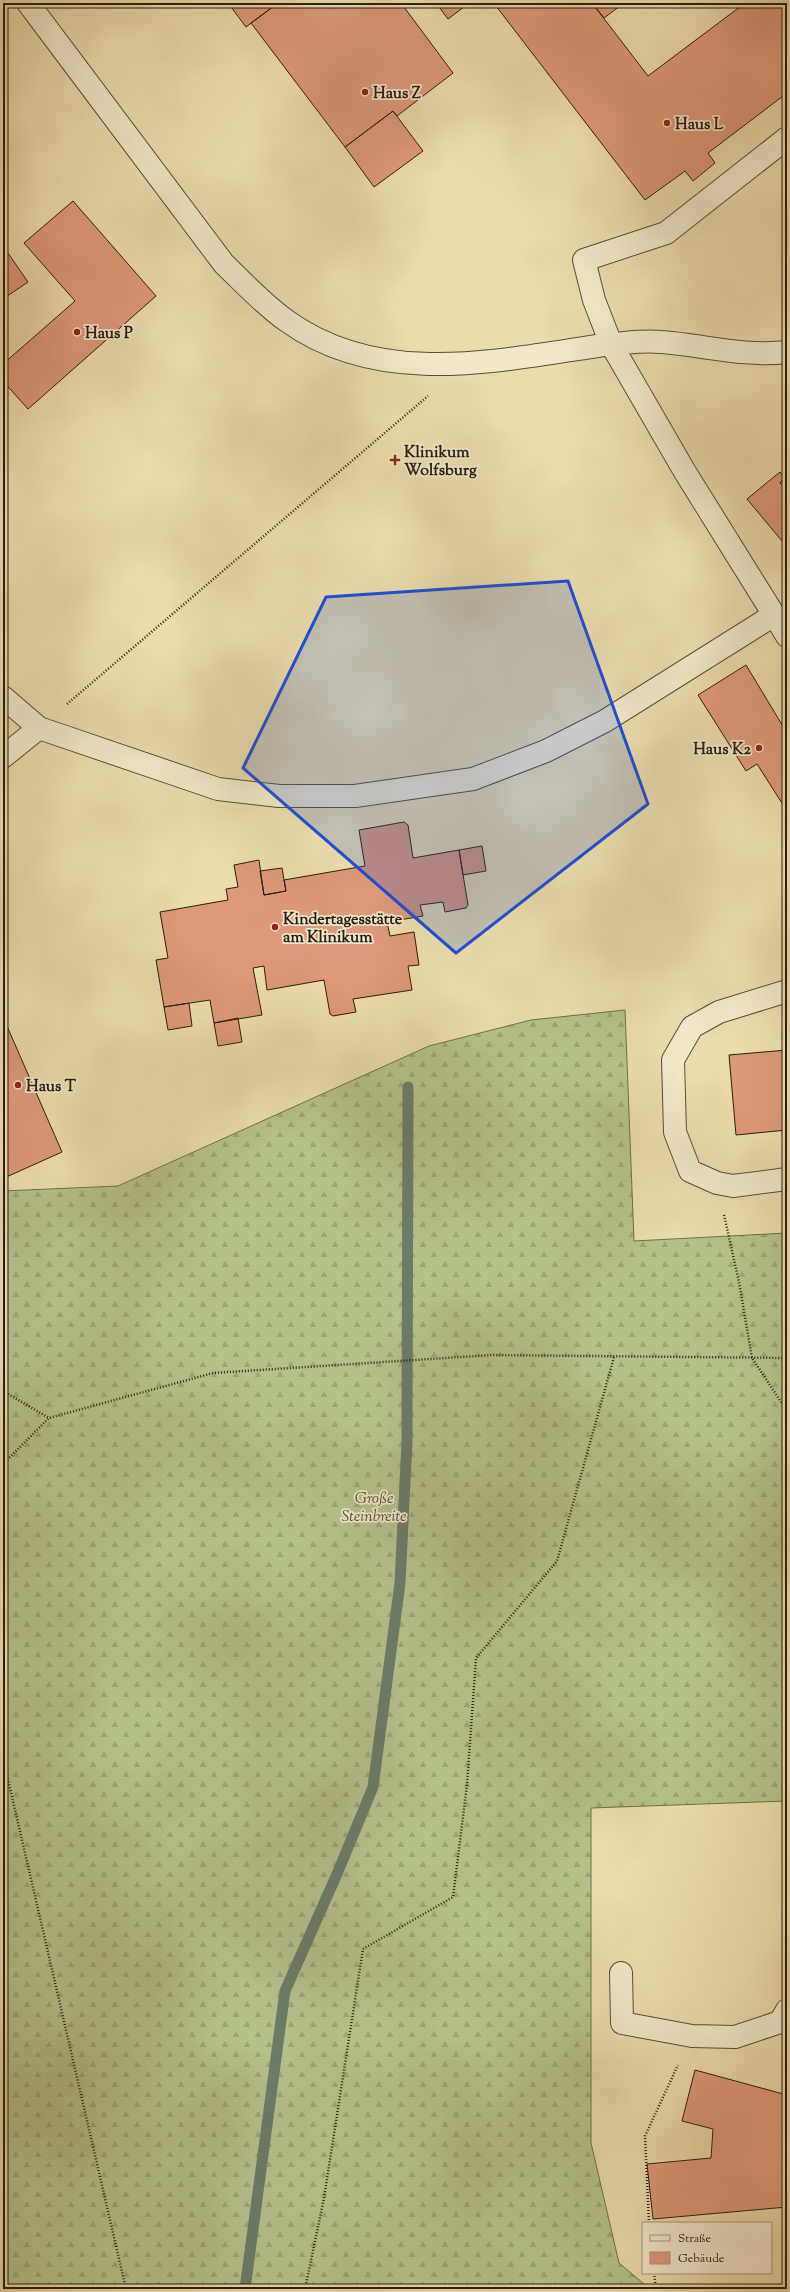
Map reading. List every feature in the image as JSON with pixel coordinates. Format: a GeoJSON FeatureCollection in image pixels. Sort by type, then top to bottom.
{"type":"FeatureCollection","features":[{"type":"Feature","properties":{"kind":"street"},"geometry":{"type":"LineString","coordinates":[[28,3],[224,264],[261,300],[288,322],[326,343],[364,358],[407,364],[465,364],[611,344],[660,342],[739,352],[771,354],[787,352]]}},
{"type":"Feature","properties":{"kind":"street"},"geometry":{"type":"LineString","coordinates":[[787,138],[666,234],[584,260],[594,300],[611,344],[685,472],[787,636]]}},
{"type":"Feature","properties":{"kind":"street"},"geometry":{"type":"LineString","coordinates":[[3,697],[39,728],[218,789],[279,796],[355,796],[465,780],[546,751],[604,721],[774,616]]}},
{"type":"Feature","properties":{"kind":"street"},"geometry":{"type":"LineString","coordinates":[[3,758],[39,728]]}},
{"type":"Feature","properties":{"kind":"street"},"geometry":{"type":"LineString","coordinates":[[787,991],[719,1012],[692,1027],[673,1060],[675,1132],[690,1171],[717,1183],[733,1186],[787,1179]]}},
{"type":"Feature","properties":{"kind":"street"},"geometry":{"type":"LineString","coordinates":[[621,1973],[622,2022],[692,2036],[735,2037],[780,2022],[787,2010]]}},
{"type":"Feature","properties":{"kind":"path"},"geometry":{"type":"LineString","coordinates":[[39,728],[429,395]]}},
{"type":"Feature","properties":{"kind":"path"},"geometry":{"type":"LineString","coordinates":[[717,1183],[739,1282],[752,1358],[787,1411]]}},
{"type":"Feature","properties":{"kind":"path"},"geometry":{"type":"LineString","coordinates":[[3,1464],[49,1418],[213,1373],[492,1355],[787,1358]]}},
{"type":"Feature","properties":{"kind":"path"},"geometry":{"type":"LineString","coordinates":[[305,2289],[324,2198],[363,1949],[452,1897],[467,1785],[476,1658],[557,1561],[614,1357]]}},
{"type":"Feature","properties":{"kind":"path"},"geometry":{"type":"LineString","coordinates":[[3,1391],[49,1418]]}},
{"type":"Feature","properties":{"kind":"path"},"geometry":{"type":"LineString","coordinates":[[3,1758],[126,2289]]}},
{"type":"Feature","properties":{"kind":"path"},"geometry":{"type":"LineString","coordinates":[[649,2222],[645,2136],[692,2036]]}},
{"type":"Feature","properties":{"kind":"path"},"geometry":{"type":"LineString","coordinates":[[654,2274],[656,2289]]}},
{"type":"Feature","properties":{"kind":"highlighted area"},"geometry":{"type":"Polygon","coordinates":[[[568,581],[648,804],[456,953],[243,768],[326,597],[568,581]]]}},
{"type":"Feature","properties":{"kind":"green space","name":"Große Steinbreite"},"geometry":{"type":"Polygon","coordinates":[[[625,1010],[634,1241],[787,1233],[787,1801],[591,1808],[591,2143],[619,2263],[650,2289],[3,2289],[3,1191],[118,1186],[429,1046],[531,1020],[625,1010]]]}},
{"type":"Feature","properties":{"kind":"building"},"geometry":{"type":"Polygon","coordinates":[[[228,3],[278,3],[246,27],[228,3]]]}},
{"type":"Feature","properties":{"kind":"building","name":"Haus Z"},"geometry":{"type":"Polygon","coordinates":[[[278,3],[401,3],[453,73],[397,116],[393,111],[345,147],[251,23],[278,3]]]}},
{"type":"Feature","properties":{"kind":"building"},"geometry":{"type":"Polygon","coordinates":[[[436,3],[469,3],[448,19],[436,3]]]}},
{"type":"Feature","properties":{"kind":"building","name":"Haus L"},"geometry":{"type":"Polygon","coordinates":[[[500,3],[592,3],[648,76],[745,3],[787,3],[787,93],[708,153],[715,163],[693,181],[685,171],[645,200],[496,6],[500,3]]]}},
{"type":"Feature","properties":{"kind":"building"},"geometry":{"type":"Polygon","coordinates":[[[592,3],[624,3],[604,18],[592,3]]]}},
{"type":"Feature","properties":{"kind":"building"},"geometry":{"type":"Polygon","coordinates":[[[393,111],[423,151],[374,187],[345,147],[393,111]]]}},
{"type":"Feature","properties":{"kind":"building","name":"Haus P"},"geometry":{"type":"Polygon","coordinates":[[[73,201],[156,296],[28,409],[3,381],[3,364],[75,301],[24,243],[73,201]]]}},
{"type":"Feature","properties":{"kind":"building"},"geometry":{"type":"Polygon","coordinates":[[[3,246],[28,282],[3,299],[3,246]]]}},
{"type":"Feature","properties":{"kind":"building"},"geometry":{"type":"Polygon","coordinates":[[[780,472],[784,478],[780,483],[787,490],[787,547],[747,499],[780,472]]]}},
{"type":"Feature","properties":{"kind":"building"},"geometry":{"type":"Polygon","coordinates":[[[787,475],[787,490],[780,483],[787,475]]]}},
{"type":"Feature","properties":{"kind":"building","name":"Haus K2"},"geometry":{"type":"Polygon","coordinates":[[[746,665],[787,733],[787,811],[757,764],[746,771],[698,695],[746,665]]]}},
{"type":"Feature","properties":{"kind":"building","name":"Kindertagesstätte am Klinikum"},"geometry":{"type":"Polygon","coordinates":[[[404,822],[408,825],[413,858],[459,850],[468,905],[466,908],[445,912],[443,902],[420,905],[423,916],[387,922],[390,936],[414,932],[419,965],[408,966],[412,990],[353,999],[356,1012],[333,1016],[330,1014],[324,980],[267,990],[264,966],[253,968],[262,1015],[214,1023],[210,1000],[164,1007],[156,960],[168,958],[160,912],[228,900],[226,889],[238,887],[234,865],[259,860],[264,895],[286,891],[284,880],[365,866],[359,830],[404,822]]]}},
{"type":"Feature","properties":{"kind":"building"},"geometry":{"type":"Polygon","coordinates":[[[482,846],[486,871],[463,875],[459,850],[482,846]]]}},
{"type":"Feature","properties":{"kind":"building"},"geometry":{"type":"Polygon","coordinates":[[[282,868],[286,891],[264,895],[260,871],[282,868]]]}},
{"type":"Feature","properties":{"kind":"building"},"geometry":{"type":"Polygon","coordinates":[[[189,1003],[192,1026],[168,1030],[164,1007],[189,1003]]]}},
{"type":"Feature","properties":{"kind":"building","name":"Haus T"},"geometry":{"type":"Polygon","coordinates":[[[3,1017],[62,1152],[4,1178],[3,1176],[3,1017]]]}},
{"type":"Feature","properties":{"kind":"building"},"geometry":{"type":"Polygon","coordinates":[[[238,1018],[242,1042],[218,1046],[214,1023],[238,1018]]]}},
{"type":"Feature","properties":{"kind":"building"},"geometry":{"type":"Polygon","coordinates":[[[787,1050],[787,1130],[736,1135],[729,1055],[787,1050]]]}},
{"type":"Feature","properties":{"kind":"building"},"geometry":{"type":"Polygon","coordinates":[[[695,2070],[787,2095],[787,2207],[653,2219],[647,2164],[711,2158],[713,2129],[682,2121],[695,2070]]]}},
{"type":"Feature","properties":{"kind":"waterway"},"geometry":{"type":"LineString","coordinates":[[245,2289],[285,1991],[337,1874],[373,1787],[400,1583],[407,1442],[408,1087]]}},
{"type":"Feature","properties":{"kind":"place","name":"Haus Z"},"geometry":{"type":"Point","coordinates":[365,92]}},
{"type":"Feature","properties":{"kind":"place","name":"Haus L"},"geometry":{"type":"Point","coordinates":[667,123]}},
{"type":"Feature","properties":{"kind":"place","name":"Haus P"},"geometry":{"type":"Point","coordinates":[77,332]}},
{"type":"Feature","properties":{"kind":"place","name":"Klinikum Wolfsburg"},"geometry":{"type":"Point","coordinates":[395,460]}},
{"type":"Feature","properties":{"kind":"place","name":"Haus K2"},"geometry":{"type":"Point","coordinates":[759,748]}},
{"type":"Feature","properties":{"kind":"place","name":"Kindertagesstätte am Klinikum"},"geometry":{"type":"Point","coordinates":[275,927]}},
{"type":"Feature","properties":{"kind":"place","name":"Haus T"},"geometry":{"type":"Point","coordinates":[18,1085]}}]}
